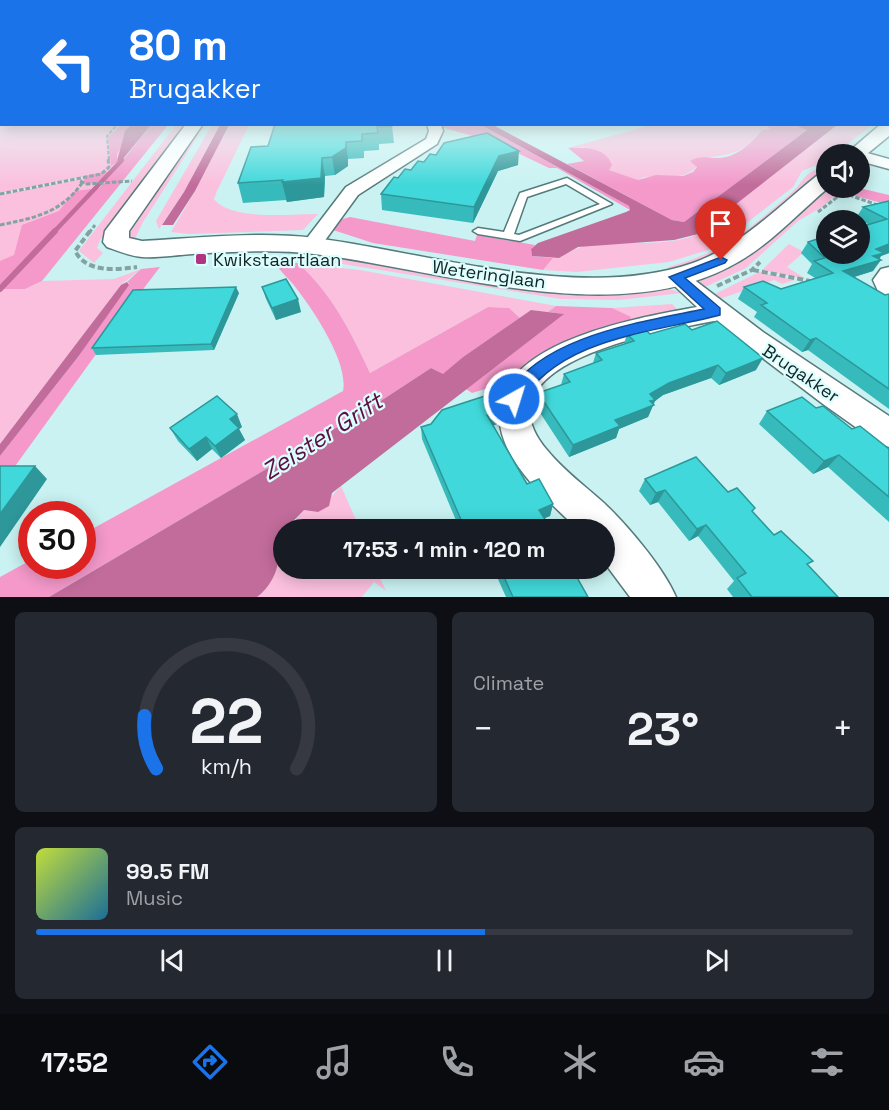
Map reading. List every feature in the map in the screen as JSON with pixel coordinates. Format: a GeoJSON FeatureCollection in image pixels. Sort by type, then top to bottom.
{"type":"FeatureCollection","features":[{"type":"Feature","properties":{"kind":"street","name":"Weteringlaan"},"geometry":{"type":"LineString","coordinates":[[191,129],[117,231],[116,242],[120,245],[142,249],[311,246],[551,283],[598,285],[675,277],[704,268],[737,252],[816,186]]}},
{"type":"Feature","properties":{"kind":"street"},"geometry":{"type":"LineString","coordinates":[[311,246],[352,191],[432,141],[435,129]]}},
{"type":"Feature","properties":{"kind":"street"},"geometry":{"type":"LineString","coordinates":[[868,144],[887,129]]}},
{"type":"Feature","properties":{"kind":"street"},"geometry":{"type":"LineString","coordinates":[[870,159],[889,164]]}},
{"type":"Feature","properties":{"kind":"street"},"geometry":{"type":"LineString","coordinates":[[889,274],[884,280],[889,293]]}},
{"type":"Feature","properties":{"kind":"street","name":"Brugakker"},"geometry":{"type":"LineString","coordinates":[[675,277],[716,312],[776,357],[889,433]]}},
{"type":"Feature","properties":{"kind":"street"},"geometry":{"type":"LineString","coordinates":[[593,519],[538,464],[518,434],[513,414],[514,399],[523,383],[545,366],[578,347],[641,327],[716,312]]}},
{"type":"Feature","properties":{"kind":"street"},"geometry":{"type":"LineString","coordinates":[[615,544],[655,597]]}},
{"type":"Feature","properties":{"kind":"lane"},"geometry":{"type":"LineString","coordinates":[[478,231],[508,236],[520,238],[607,204],[567,181],[523,195],[508,236]]}},
{"type":"Feature","properties":{"kind":"path"},"geometry":{"type":"LineString","coordinates":[[0,194],[107,170],[106,136],[113,129]]}},
{"type":"Feature","properties":{"kind":"path"},"geometry":{"type":"LineString","coordinates":[[78,178],[82,183],[87,184],[132,181]]}},
{"type":"Feature","properties":{"kind":"path"},"geometry":{"type":"LineString","coordinates":[[0,225],[56,212],[74,196],[82,183]]}},
{"type":"Feature","properties":{"kind":"path"},"geometry":{"type":"LineString","coordinates":[[858,198],[889,208]]}},
{"type":"Feature","properties":{"kind":"path"},"geometry":{"type":"LineString","coordinates":[[752,270],[812,282]]}},
{"type":"Feature","properties":{"kind":"shaded area"},"geometry":{"type":"Polygon","coordinates":[[[0,129],[130,129],[117,161],[122,160],[115,170],[0,193],[0,129]]]}},
{"type":"Feature","properties":{"kind":"shaded area"},"geometry":{"type":"Polygon","coordinates":[[[117,129],[130,129],[117,154],[117,161],[121,160],[111,166],[108,137],[117,129]]]}},
{"type":"Feature","properties":{"kind":"shaded area"},"geometry":{"type":"Polygon","coordinates":[[[127,129],[148,129],[122,160],[117,161],[127,129]]]}},
{"type":"Feature","properties":{"kind":"shaded area"},"geometry":{"type":"Polygon","coordinates":[[[148,129],[165,129],[42,281],[25,289],[3,289],[0,292],[0,261],[14,255],[22,225],[59,211],[75,191],[99,188],[105,182],[84,184],[84,176],[115,170],[148,129]]]}},
{"type":"Feature","properties":{"kind":"shaded area"},"geometry":{"type":"Polygon","coordinates":[[[173,129],[182,129],[137,196],[100,240],[97,248],[103,253],[94,263],[79,251],[173,129]]]}},
{"type":"Feature","properties":{"kind":"shaded area"},"geometry":{"type":"Polygon","coordinates":[[[194,129],[203,129],[143,222],[134,241],[126,237],[126,233],[194,129]]]}},
{"type":"Feature","properties":{"kind":"shaded area"},"geometry":{"type":"Polygon","coordinates":[[[210,129],[218,129],[184,192],[159,229],[156,221],[210,129]]]}},
{"type":"Feature","properties":{"kind":"shaded area"},"geometry":{"type":"Polygon","coordinates":[[[218,129],[227,129],[195,191],[173,225],[162,225],[184,192],[218,129]]]}},
{"type":"Feature","properties":{"kind":"shaded area"},"geometry":{"type":"Polygon","coordinates":[[[227,129],[247,129],[214,199],[233,211],[262,215],[318,214],[303,230],[189,234],[171,232],[227,129]]]}},
{"type":"Feature","properties":{"kind":"shaded area"},"geometry":{"type":"Polygon","coordinates":[[[447,129],[488,129],[629,206],[630,210],[557,168],[549,168],[494,142],[447,129]]]}},
{"type":"Feature","properties":{"kind":"shaded area"},"geometry":{"type":"Polygon","coordinates":[[[488,129],[500,129],[672,220],[684,222],[807,130],[804,129],[832,129],[698,234],[674,240],[578,247],[559,258],[532,256],[531,249],[538,243],[626,212],[630,210],[629,206],[488,129]]]}},
{"type":"Feature","properties":{"kind":"shaded area"},"geometry":{"type":"Polygon","coordinates":[[[637,129],[771,129],[762,130],[754,140],[738,151],[690,161],[697,166],[692,171],[672,177],[644,177],[638,180],[608,170],[584,147],[568,148],[637,129]]]}},
{"type":"Feature","properties":{"kind":"shaded area"},"geometry":{"type":"Polygon","coordinates":[[[832,129],[867,129],[847,144],[816,144],[816,165],[802,171],[793,187],[726,239],[708,250],[669,262],[577,272],[543,270],[553,258],[586,246],[674,241],[698,234],[832,129]]]}},
{"type":"Feature","properties":{"kind":"shaded area"},"geometry":{"type":"Polygon","coordinates":[[[762,130],[807,130],[684,222],[672,220],[567,164],[584,161],[568,148],[587,148],[600,151],[609,159],[612,165],[609,170],[638,180],[656,175],[683,176],[693,172],[697,167],[690,161],[693,159],[718,158],[737,153],[762,130]]]}},
{"type":"Feature","properties":{"kind":"shaded area"},"geometry":{"type":"Polygon","coordinates":[[[816,170],[816,178],[744,237],[706,259],[671,270],[668,267],[705,254],[733,239],[788,196],[807,175],[816,170]]]}},
{"type":"Feature","properties":{"kind":"shaded area"},"geometry":{"type":"Polygon","coordinates":[[[110,173],[0,284],[0,195],[110,173]]]}},
{"type":"Feature","properties":{"kind":"shaded area"},"geometry":{"type":"Polygon","coordinates":[[[870,191],[889,195],[889,205],[863,198],[870,198],[870,191]]]}},
{"type":"Feature","properties":{"kind":"shaded area"},"geometry":{"type":"Polygon","coordinates":[[[817,198],[833,198],[798,221],[746,268],[701,289],[699,278],[803,205],[809,205],[817,198]]]}},
{"type":"Feature","properties":{"kind":"shaded area"},"geometry":{"type":"Polygon","coordinates":[[[350,217],[475,241],[477,235],[535,245],[531,249],[532,256],[553,258],[543,270],[373,243],[333,230],[339,220],[350,217]]]}},
{"type":"Feature","properties":{"kind":"shaded area"},"geometry":{"type":"Polygon","coordinates":[[[789,244],[804,252],[787,267],[806,279],[762,270],[789,244]]]}},
{"type":"Feature","properties":{"kind":"shaded area"},"geometry":{"type":"Polygon","coordinates":[[[311,252],[511,284],[662,287],[683,293],[619,300],[561,299],[311,259],[311,252]]]}},
{"type":"Feature","properties":{"kind":"shaded area"},"geometry":{"type":"Polygon","coordinates":[[[275,263],[298,263],[310,275],[331,301],[348,328],[370,373],[488,307],[509,308],[520,318],[463,357],[443,375],[431,368],[373,406],[96,569],[96,527],[343,391],[343,379],[335,351],[301,294],[275,263]]]}},
{"type":"Feature","properties":{"kind":"shaded area"},"geometry":{"type":"Polygon","coordinates":[[[298,263],[360,270],[556,306],[548,312],[531,310],[520,318],[509,308],[488,307],[370,373],[348,328],[331,301],[298,263]]]}},
{"type":"Feature","properties":{"kind":"shaded area"},"geometry":{"type":"Polygon","coordinates":[[[160,267],[0,487],[0,456],[78,357],[129,283],[127,282],[141,269],[160,267]]]}},
{"type":"Feature","properties":{"kind":"shaded area"},"geometry":{"type":"Polygon","coordinates":[[[141,269],[121,285],[0,444],[0,292],[3,289],[25,289],[42,281],[114,279],[141,269]]]}},
{"type":"Feature","properties":{"kind":"shaded area"},"geometry":{"type":"Polygon","coordinates":[[[759,272],[795,280],[782,284],[774,280],[717,300],[711,296],[759,272]]]}},
{"type":"Feature","properties":{"kind":"shaded area"},"geometry":{"type":"Polygon","coordinates":[[[127,282],[129,285],[78,357],[0,456],[0,444],[121,285],[127,282]]]}},
{"type":"Feature","properties":{"kind":"shaded area"},"geometry":{"type":"Polygon","coordinates":[[[672,304],[681,313],[626,323],[612,308],[672,304]]]}},
{"type":"Feature","properties":{"kind":"shaded area"},"geometry":{"type":"Polygon","coordinates":[[[556,306],[612,308],[631,317],[630,321],[508,390],[495,386],[472,393],[466,389],[563,314],[548,312],[556,306]]]}},
{"type":"Feature","properties":{"kind":"shaded area"},"geometry":{"type":"Polygon","coordinates":[[[531,310],[564,314],[332,493],[329,506],[318,512],[304,510],[295,519],[273,519],[273,577],[257,597],[49,597],[80,579],[96,579],[96,569],[373,406],[431,368],[443,374],[463,357],[531,310]]]}},
{"type":"Feature","properties":{"kind":"shaded area"},"geometry":{"type":"Polygon","coordinates":[[[341,486],[356,519],[296,519],[304,510],[318,512],[341,486]]]}},
{"type":"Feature","properties":{"kind":"shaded area"},"geometry":{"type":"Polygon","coordinates":[[[18,567],[18,579],[80,579],[49,597],[0,597],[0,577],[18,567]]]}},
{"type":"Feature","properties":{"kind":"shaded area"},"geometry":{"type":"Polygon","coordinates":[[[273,572],[273,579],[381,579],[386,591],[374,582],[362,597],[257,597],[271,579],[273,572]]]}},
{"type":"Feature","properties":{"kind":"building"},"geometry":{"type":"Polygon","coordinates":[[[273,129],[377,129],[378,133],[362,134],[362,141],[346,142],[346,148],[332,157],[322,158],[321,178],[238,183],[251,147],[268,146],[273,129]]]}},
{"type":"Feature","properties":{"kind":"building"},"geometry":{"type":"Polygon","coordinates":[[[487,133],[519,151],[499,156],[474,207],[381,194],[394,177],[398,178],[405,169],[411,170],[418,161],[424,162],[430,154],[436,155],[444,143],[487,133]]]}},
{"type":"Feature","properties":{"kind":"building"},"geometry":{"type":"Polygon","coordinates":[[[889,201],[889,244],[876,249],[884,253],[873,256],[881,260],[870,263],[870,224],[887,219],[863,207],[889,201]]]}},
{"type":"Feature","properties":{"kind":"building"},"geometry":{"type":"Polygon","coordinates":[[[816,239],[816,250],[808,242],[816,239]]]}},
{"type":"Feature","properties":{"kind":"building"},"geometry":{"type":"Polygon","coordinates":[[[819,264],[867,264],[843,271],[885,295],[889,294],[889,389],[816,338],[810,340],[761,305],[767,303],[744,287],[763,281],[781,289],[833,273],[819,264]]]}},
{"type":"Feature","properties":{"kind":"building"},"geometry":{"type":"Polygon","coordinates":[[[286,279],[298,299],[272,308],[262,287],[286,279]]]}},
{"type":"Feature","properties":{"kind":"building"},"geometry":{"type":"Polygon","coordinates":[[[236,287],[211,344],[92,348],[133,290],[236,287]]]}},
{"type":"Feature","properties":{"kind":"building"},"geometry":{"type":"Polygon","coordinates":[[[717,321],[763,358],[726,373],[718,365],[669,383],[650,394],[655,400],[650,401],[654,405],[615,420],[620,426],[573,445],[538,393],[570,382],[564,374],[602,360],[596,353],[634,341],[627,334],[644,328],[650,334],[685,324],[692,330],[717,321]]]}},
{"type":"Feature","properties":{"kind":"building"},"geometry":{"type":"Polygon","coordinates":[[[488,395],[498,412],[487,415],[527,484],[539,479],[553,504],[539,510],[545,519],[461,519],[421,427],[431,424],[442,410],[488,395]]]}},
{"type":"Feature","properties":{"kind":"building"},"geometry":{"type":"Polygon","coordinates":[[[217,396],[237,414],[230,419],[239,428],[215,446],[206,437],[189,449],[170,428],[217,396]]]}},
{"type":"Feature","properties":{"kind":"building"},"geometry":{"type":"Polygon","coordinates":[[[802,397],[816,408],[823,406],[852,429],[860,426],[889,449],[889,497],[839,455],[824,461],[767,411],[802,397]]]}},
{"type":"Feature","properties":{"kind":"building"},"geometry":{"type":"Polygon","coordinates":[[[696,457],[728,492],[737,488],[755,508],[752,511],[774,535],[781,531],[813,561],[807,564],[838,597],[752,597],[737,578],[746,573],[706,525],[697,529],[665,490],[656,493],[645,479],[696,457]]]}},
{"type":"Feature","properties":{"kind":"building"},"geometry":{"type":"Polygon","coordinates":[[[0,466],[35,466],[0,514],[0,466]]]}},
{"type":"Feature","properties":{"kind":"building"},"geometry":{"type":"Polygon","coordinates":[[[505,579],[578,579],[588,597],[513,597],[505,579]]]}},
{"type":"Feature","properties":{"kind":"waterway"},"geometry":{"type":"LineString","coordinates":[[53,233],[122,160]]}},
{"type":"Feature","properties":{"kind":"waterway"},"geometry":{"type":"LineString","coordinates":[[0,289],[55,231]]}},
{"type":"Feature","properties":{"kind":"place","name":"Kwikstaartlaan"},"geometry":{"type":"Point","coordinates":[201,259]}},
{"type":"Feature","properties":{"kind":"route"},"geometry":{"type":"LineString","coordinates":[[514,399],[523,383],[545,366],[578,347],[641,327],[716,312],[675,277],[721,260]]}},
{"type":"Feature","properties":{"kind":"water label","name":"Zeister Grift"},"geometry":{"type":"Point","coordinates":[322,436]}}]}
